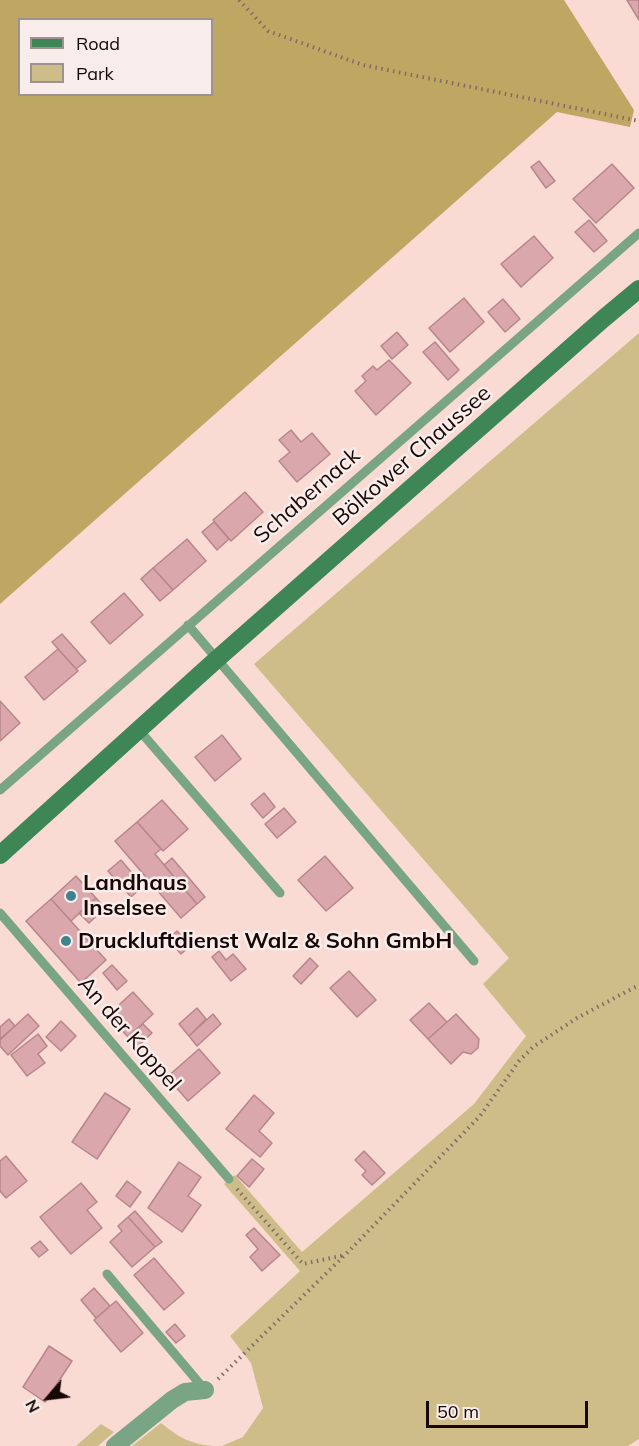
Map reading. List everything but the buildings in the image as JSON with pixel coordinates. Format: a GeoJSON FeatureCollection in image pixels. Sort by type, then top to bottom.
{"type":"FeatureCollection","features":[{"type":"Feature","properties":{"kind":"street","name":"Bölkower Chaussee"},"geometry":{"type":"LineString","coordinates":[[0,855],[217,659],[639,290]]}},
{"type":"Feature","properties":{"kind":"street"},"geometry":{"type":"LineString","coordinates":[[115,1446],[172,1400],[186,1392],[205,1390]]}},
{"type":"Feature","properties":{"kind":"lane","name":"Schabernack"},"geometry":{"type":"LineString","coordinates":[[0,790],[639,233]]}},
{"type":"Feature","properties":{"kind":"lane"},"geometry":{"type":"LineString","coordinates":[[189,625],[474,961]]}},
{"type":"Feature","properties":{"kind":"lane"},"geometry":{"type":"LineString","coordinates":[[139,729],[280,893]]}},
{"type":"Feature","properties":{"kind":"lane","name":"An der Koppel"},"geometry":{"type":"LineString","coordinates":[[0,913],[229,1179]]}},
{"type":"Feature","properties":{"kind":"lane"},"geometry":{"type":"LineString","coordinates":[[107,1274],[205,1390]]}},
{"type":"Feature","properties":{"kind":"path"},"geometry":{"type":"LineString","coordinates":[[239,0],[268,31],[363,65],[639,121]]}},
{"type":"Feature","properties":{"kind":"path"},"geometry":{"type":"LineString","coordinates":[[205,1390],[230,1370],[480,1116],[519,1061],[533,1047],[577,1018],[639,985]]}},
{"type":"Feature","properties":{"kind":"path"},"geometry":{"type":"LineString","coordinates":[[229,1179],[303,1264],[345,1255]]}},
{"type":"Feature","properties":{"kind":"green space"},"geometry":{"type":"Polygon","coordinates":[[[639,333],[639,1439],[628,1446],[222,1446],[243,1437],[263,1408],[251,1363],[230,1336],[300,1271],[224,1184],[235,1175],[302,1252],[474,1104],[526,1036],[483,984],[509,958],[254,664],[639,333]]]}},
{"type":"Feature","properties":{"kind":"green space"},"geometry":{"type":"Polygon","coordinates":[[[161,1423],[185,1439],[197,1444],[213,1446],[132,1446],[161,1423]]]}},
{"type":"Feature","properties":{"kind":"green space"},"geometry":{"type":"Polygon","coordinates":[[[101,1424],[114,1432],[98,1446],[76,1446],[101,1424]]]}},
{"type":"Feature","properties":{"kind":"shaded area"},"geometry":{"type":"Polygon","coordinates":[[[0,0],[564,0],[634,110],[630,127],[557,112],[0,604],[0,0]]]}},
{"type":"Feature","properties":{"kind":"place","name":"Landhaus Inselsee"},"geometry":{"type":"Point","coordinates":[71,896]}},
{"type":"Feature","properties":{"kind":"place","name":"Druckluftdienst Walz & Sohn GmbH"},"geometry":{"type":"Point","coordinates":[66,941]}}]}
